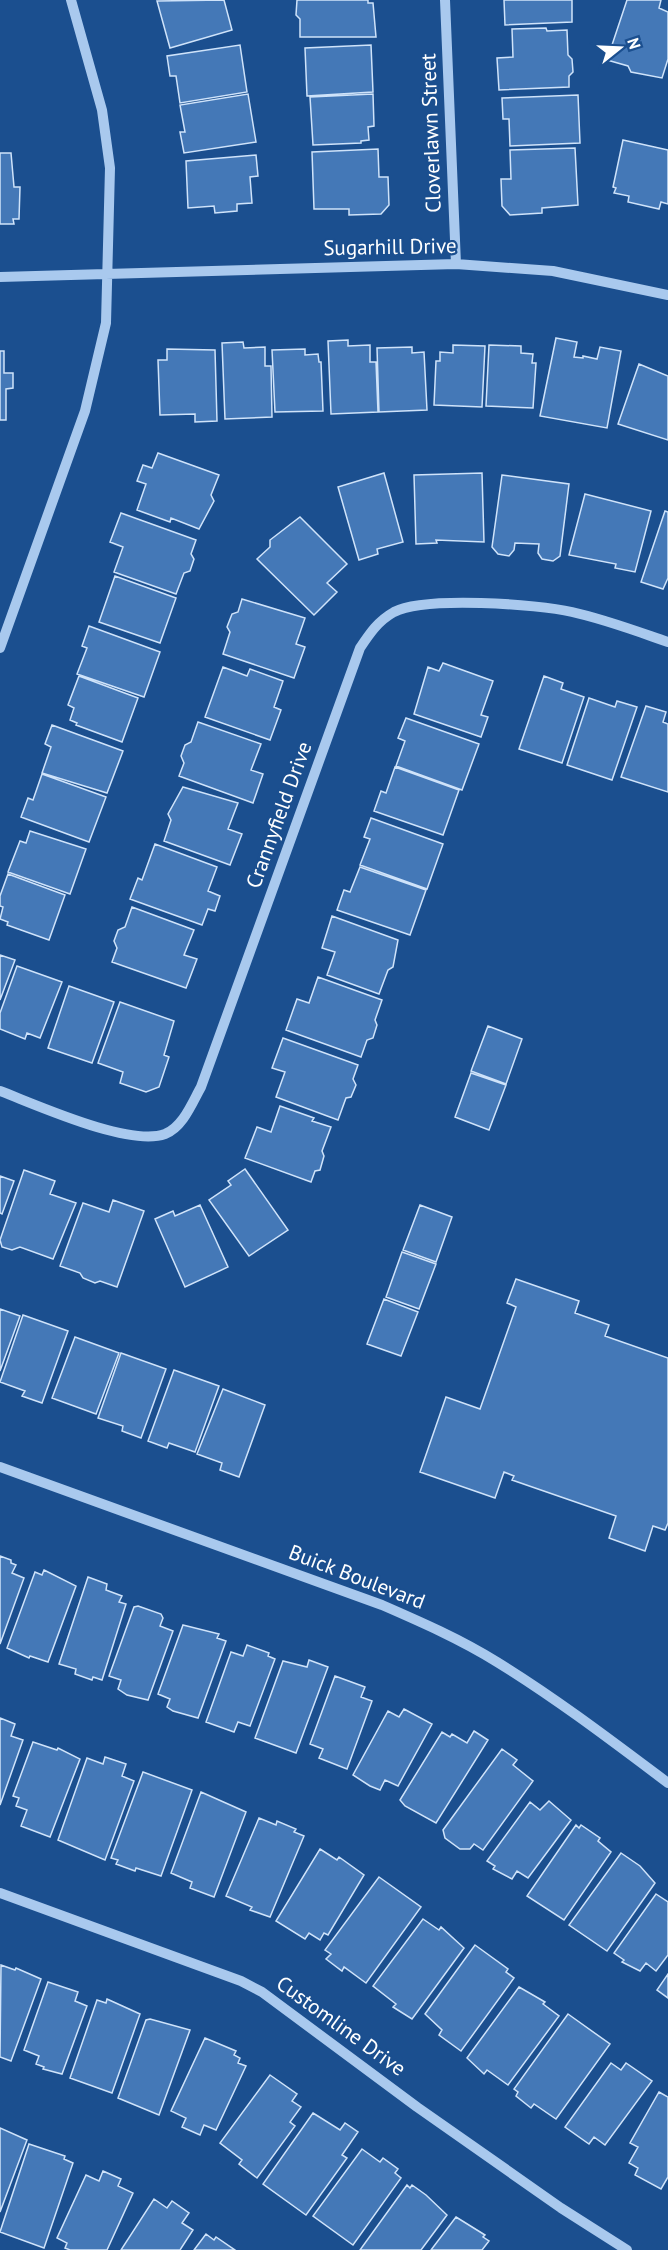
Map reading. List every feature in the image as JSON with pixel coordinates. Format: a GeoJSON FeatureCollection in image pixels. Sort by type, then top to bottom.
{"type":"FeatureCollection","features":[{"type":"Feature","properties":{"kind":"street"},"geometry":{"type":"LineString","coordinates":[[0,648],[85,411],[106,323],[110,168],[102,110],[70,0]]}},
{"type":"Feature","properties":{"kind":"street","name":"Cloverlawn Street"},"geometry":{"type":"LineString","coordinates":[[445,0],[456,264]]}},
{"type":"Feature","properties":{"kind":"street","name":"Sugarhill Drive"},"geometry":{"type":"LineString","coordinates":[[0,277],[456,264],[553,271],[668,295]]}},
{"type":"Feature","properties":{"kind":"street","name":"Crannyfield Drive"},"geometry":{"type":"LineString","coordinates":[[0,1091],[116,1133],[139,1136],[165,1134],[184,1119],[201,1087],[360,648],[374,626],[395,612],[417,604],[464,604],[569,611],[668,642]]}},
{"type":"Feature","properties":{"kind":"street","name":"Buick Boulevard"},"geometry":{"type":"LineString","coordinates":[[0,1467],[382,1605],[443,1632],[495,1660],[565,1706],[668,1783]]}},
{"type":"Feature","properties":{"kind":"street","name":"Customline Drive"},"geometry":{"type":"LineString","coordinates":[[0,1893],[242,1981],[262,1992],[427,2114],[561,2208],[627,2250]]}},
{"type":"Feature","properties":{"kind":"building"},"geometry":{"type":"Polygon","coordinates":[[[224,0],[232,30],[170,48],[157,1],[224,0]]]}},
{"type":"Feature","properties":{"kind":"building"},"geometry":{"type":"Polygon","coordinates":[[[297,0],[368,0],[368,3],[373,3],[376,37],[300,37],[300,19],[296,15],[297,0]]]}},
{"type":"Feature","properties":{"kind":"building"},"geometry":{"type":"Polygon","coordinates":[[[504,0],[572,0],[572,22],[505,25],[504,0]]]}},
{"type":"Feature","properties":{"kind":"building"},"geometry":{"type":"Polygon","coordinates":[[[627,0],[661,0],[659,8],[668,12],[668,59],[662,78],[631,72],[628,66],[607,60],[627,0]]]}},
{"type":"Feature","properties":{"kind":"building"},"geometry":{"type":"Polygon","coordinates":[[[546,28],[547,31],[567,30],[568,55],[572,59],[573,72],[569,76],[569,87],[499,90],[497,58],[513,57],[512,29],[546,28]]]}},
{"type":"Feature","properties":{"kind":"building"},"geometry":{"type":"Polygon","coordinates":[[[240,45],[247,92],[180,103],[176,76],[170,76],[167,56],[240,45]]]}},
{"type":"Feature","properties":{"kind":"building"},"geometry":{"type":"Polygon","coordinates":[[[371,45],[373,92],[307,96],[305,48],[371,45]]]}},
{"type":"Feature","properties":{"kind":"building"},"geometry":{"type":"Polygon","coordinates":[[[248,94],[256,142],[184,153],[180,132],[185,132],[180,105],[248,94]]]}},
{"type":"Feature","properties":{"kind":"building"},"geometry":{"type":"Polygon","coordinates":[[[373,94],[374,126],[368,127],[369,140],[361,141],[361,143],[313,145],[310,97],[373,94]]]}},
{"type":"Feature","properties":{"kind":"building"},"geometry":{"type":"Polygon","coordinates":[[[578,95],[580,143],[510,146],[509,119],[503,119],[502,98],[578,95]]]}},
{"type":"Feature","properties":{"kind":"building"},"geometry":{"type":"Polygon","coordinates":[[[623,140],[668,150],[668,204],[661,202],[659,209],[628,202],[629,196],[614,193],[616,188],[613,187],[623,140]]]}},
{"type":"Feature","properties":{"kind":"building"},"geometry":{"type":"Polygon","coordinates":[[[575,148],[578,205],[542,208],[542,213],[510,215],[502,206],[501,179],[511,179],[510,150],[575,148]]]}},
{"type":"Feature","properties":{"kind":"building"},"geometry":{"type":"Polygon","coordinates":[[[378,149],[379,177],[388,177],[389,205],[381,214],[349,215],[349,209],[314,209],[312,152],[378,149]]]}},
{"type":"Feature","properties":{"kind":"building"},"geometry":{"type":"Polygon","coordinates":[[[0,153],[11,153],[14,187],[20,187],[19,219],[13,219],[14,224],[0,224],[0,153]]]}},
{"type":"Feature","properties":{"kind":"building"},"geometry":{"type":"Polygon","coordinates":[[[256,155],[258,176],[250,177],[252,203],[237,204],[237,211],[215,213],[214,206],[188,208],[186,161],[256,155]]]}},
{"type":"Feature","properties":{"kind":"building"},"geometry":{"type":"Polygon","coordinates":[[[556,338],[577,342],[574,357],[597,359],[600,347],[621,351],[607,428],[540,416],[556,338]]]}},
{"type":"Feature","properties":{"kind":"building"},"geometry":{"type":"Polygon","coordinates":[[[348,340],[348,346],[370,345],[370,362],[376,362],[378,412],[331,414],[328,341],[348,340]]]}},
{"type":"Feature","properties":{"kind":"building"},"geometry":{"type":"Polygon","coordinates":[[[243,342],[244,348],[265,347],[265,366],[271,366],[272,417],[225,419],[222,343],[243,342]]]}},
{"type":"Feature","properties":{"kind":"building"},"geometry":{"type":"Polygon","coordinates":[[[453,345],[485,346],[482,407],[434,405],[436,361],[440,361],[440,352],[453,353],[453,345]]]}},
{"type":"Feature","properties":{"kind":"building"},"geometry":{"type":"Polygon","coordinates":[[[489,345],[521,346],[521,353],[533,354],[532,363],[536,363],[533,408],[486,406],[489,345]]]}},
{"type":"Feature","properties":{"kind":"building"},"geometry":{"type":"Polygon","coordinates":[[[412,347],[412,353],[424,352],[427,410],[379,412],[377,348],[412,347]]]}},
{"type":"Feature","properties":{"kind":"building"},"geometry":{"type":"Polygon","coordinates":[[[167,349],[215,350],[217,421],[195,422],[195,414],[160,415],[158,360],[167,360],[167,349]]]}},
{"type":"Feature","properties":{"kind":"building"},"geometry":{"type":"Polygon","coordinates":[[[305,349],[305,355],[318,354],[319,362],[321,362],[323,411],[275,412],[272,350],[305,349]]]}},
{"type":"Feature","properties":{"kind":"building"},"geometry":{"type":"Polygon","coordinates":[[[0,351],[4,351],[4,373],[13,373],[13,388],[6,389],[6,420],[0,420],[0,351]]]}},
{"type":"Feature","properties":{"kind":"building"},"geometry":{"type":"Polygon","coordinates":[[[639,364],[668,376],[668,440],[618,424],[639,364]]]}},
{"type":"Feature","properties":{"kind":"building"},"geometry":{"type":"Polygon","coordinates":[[[158,453],[219,475],[211,495],[214,501],[199,529],[171,518],[170,522],[137,510],[146,484],[137,481],[143,465],[152,468],[158,453]]]}},
{"type":"Feature","properties":{"kind":"building"},"geometry":{"type":"Polygon","coordinates":[[[384,473],[403,542],[377,549],[378,554],[359,560],[338,487],[384,473]]]}},
{"type":"Feature","properties":{"kind":"building"},"geometry":{"type":"Polygon","coordinates":[[[482,473],[484,542],[436,540],[437,543],[416,544],[414,475],[482,473]]]}},
{"type":"Feature","properties":{"kind":"building"},"geometry":{"type":"Polygon","coordinates":[[[502,475],[569,484],[560,556],[553,561],[542,559],[538,553],[539,544],[515,543],[514,550],[509,556],[498,554],[492,547],[502,475]]]}},
{"type":"Feature","properties":{"kind":"building"},"geometry":{"type":"Polygon","coordinates":[[[585,494],[651,511],[635,572],[615,568],[616,564],[569,555],[585,494]]]}},
{"type":"Feature","properties":{"kind":"building"},"geometry":{"type":"Polygon","coordinates":[[[665,511],[668,512],[668,578],[663,589],[641,582],[665,511]]]}},
{"type":"Feature","properties":{"kind":"building"},"geometry":{"type":"Polygon","coordinates":[[[121,513],[196,540],[191,554],[194,559],[190,571],[184,573],[176,594],[114,572],[123,547],[110,542],[121,513]]]}},
{"type":"Feature","properties":{"kind":"building"},"geometry":{"type":"Polygon","coordinates":[[[300,517],[347,564],[327,583],[337,592],[314,615],[257,559],[270,547],[270,540],[300,517]]]}},
{"type":"Feature","properties":{"kind":"building"},"geometry":{"type":"Polygon","coordinates":[[[115,576],[176,598],[160,643],[99,622],[115,576]]]}},
{"type":"Feature","properties":{"kind":"building"},"geometry":{"type":"Polygon","coordinates":[[[242,599],[305,618],[296,644],[305,647],[294,678],[223,654],[230,632],[227,627],[232,614],[238,612],[242,599]]]}},
{"type":"Feature","properties":{"kind":"building"},"geometry":{"type":"Polygon","coordinates":[[[89,626],[160,652],[144,697],[77,674],[87,648],[82,646],[89,626]]]}},
{"type":"Feature","properties":{"kind":"building"},"geometry":{"type":"Polygon","coordinates":[[[443,663],[493,681],[481,715],[488,717],[481,737],[414,714],[428,667],[439,671],[443,663]]]}},
{"type":"Feature","properties":{"kind":"building"},"geometry":{"type":"Polygon","coordinates":[[[223,667],[247,676],[250,669],[283,681],[274,707],[281,710],[270,740],[205,717],[223,667]]]}},
{"type":"Feature","properties":{"kind":"building"},"geometry":{"type":"Polygon","coordinates":[[[79,676],[138,698],[122,742],[76,725],[77,723],[70,720],[74,708],[68,705],[79,676]]]}},
{"type":"Feature","properties":{"kind":"building"},"geometry":{"type":"Polygon","coordinates":[[[544,676],[563,683],[561,689],[584,697],[562,763],[519,749],[544,676]]]}},
{"type":"Feature","properties":{"kind":"building"},"geometry":{"type":"Polygon","coordinates":[[[589,698],[615,707],[617,701],[637,707],[612,780],[567,765],[589,698]]]}},
{"type":"Feature","properties":{"kind":"building"},"geometry":{"type":"Polygon","coordinates":[[[646,706],[666,712],[663,722],[668,724],[668,792],[621,777],[646,706]]]}},
{"type":"Feature","properties":{"kind":"building"},"geometry":{"type":"Polygon","coordinates":[[[406,718],[479,744],[462,790],[396,766],[405,741],[398,738],[406,718]]]}},
{"type":"Feature","properties":{"kind":"building"},"geometry":{"type":"Polygon","coordinates":[[[198,722],[261,744],[251,770],[263,774],[253,803],[179,776],[184,763],[181,756],[185,745],[191,742],[198,722]]]}},
{"type":"Feature","properties":{"kind":"building"},"geometry":{"type":"Polygon","coordinates":[[[52,725],[123,751],[107,793],[42,773],[51,747],[45,744],[52,725]]]}},
{"type":"Feature","properties":{"kind":"building"},"geometry":{"type":"Polygon","coordinates":[[[395,767],[459,790],[443,835],[374,811],[381,791],[386,793],[395,767]]]}},
{"type":"Feature","properties":{"kind":"building"},"geometry":{"type":"Polygon","coordinates":[[[42,774],[106,797],[89,842],[21,817],[28,798],[33,800],[42,774]]]}},
{"type":"Feature","properties":{"kind":"building"},"geometry":{"type":"Polygon","coordinates":[[[183,787],[238,803],[228,829],[242,834],[230,865],[164,841],[171,820],[168,814],[183,787]]]}},
{"type":"Feature","properties":{"kind":"building"},"geometry":{"type":"Polygon","coordinates":[[[371,818],[443,844],[427,889],[360,865],[370,839],[364,837],[371,818]]]}},
{"type":"Feature","properties":{"kind":"building"},"geometry":{"type":"Polygon","coordinates":[[[30,831],[86,849],[70,894],[8,872],[20,841],[26,843],[30,831]]]}},
{"type":"Feature","properties":{"kind":"building"},"geometry":{"type":"Polygon","coordinates":[[[155,844],[217,867],[208,891],[220,896],[215,911],[208,909],[202,925],[130,899],[138,878],[142,880],[155,844]]]}},
{"type":"Feature","properties":{"kind":"building"},"geometry":{"type":"Polygon","coordinates":[[[360,867],[426,890],[410,935],[337,910],[344,890],[350,892],[360,867]]]}},
{"type":"Feature","properties":{"kind":"building"},"geometry":{"type":"Polygon","coordinates":[[[8,874],[65,895],[49,940],[7,925],[8,922],[0,919],[3,907],[0,906],[0,896],[8,874]]]}},
{"type":"Feature","properties":{"kind":"building"},"geometry":{"type":"Polygon","coordinates":[[[132,907],[194,930],[184,955],[197,959],[186,988],[112,962],[117,948],[114,941],[118,930],[125,927],[132,907]]]}},
{"type":"Feature","properties":{"kind":"building"},"geometry":{"type":"Polygon","coordinates":[[[332,916],[398,940],[393,967],[388,970],[379,994],[327,975],[335,952],[322,948],[332,916]]]}},
{"type":"Feature","properties":{"kind":"building"},"geometry":{"type":"Polygon","coordinates":[[[0,955],[15,960],[0,1000],[0,955]]]}},
{"type":"Feature","properties":{"kind":"building"},"geometry":{"type":"Polygon","coordinates":[[[17,966],[62,982],[40,1038],[27,1033],[25,1039],[0,1029],[0,1013],[17,966]]]}},
{"type":"Feature","properties":{"kind":"building"},"geometry":{"type":"Polygon","coordinates":[[[318,977],[382,1000],[375,1020],[377,1025],[373,1038],[367,1040],[361,1057],[286,1030],[297,999],[309,1003],[318,977]]]}},
{"type":"Feature","properties":{"kind":"building"},"geometry":{"type":"Polygon","coordinates":[[[69,986],[114,1002],[92,1063],[48,1048],[69,986]]]}},
{"type":"Feature","properties":{"kind":"building"},"geometry":{"type":"Polygon","coordinates":[[[120,1002],[174,1021],[164,1055],[169,1057],[159,1087],[146,1092],[120,1083],[123,1072],[98,1063],[120,1002]]]}},
{"type":"Feature","properties":{"kind":"building"},"geometry":{"type":"Polygon","coordinates":[[[488,1026],[522,1039],[506,1084],[471,1071],[488,1026]]]}},
{"type":"Feature","properties":{"kind":"building"},"geometry":{"type":"Polygon","coordinates":[[[283,1038],[358,1065],[353,1079],[356,1085],[351,1097],[346,1098],[338,1120],[276,1097],[285,1072],[272,1068],[283,1038]]]}},
{"type":"Feature","properties":{"kind":"building"},"geometry":{"type":"Polygon","coordinates":[[[471,1073],[506,1085],[489,1130],[455,1117],[471,1073]]]}},
{"type":"Feature","properties":{"kind":"building"},"geometry":{"type":"Polygon","coordinates":[[[280,1106],[314,1118],[312,1121],[331,1127],[322,1151],[324,1156],[320,1170],[315,1171],[311,1182],[245,1158],[257,1127],[271,1132],[280,1106]]]}},
{"type":"Feature","properties":{"kind":"building"},"geometry":{"type":"Polygon","coordinates":[[[245,1169],[288,1230],[249,1256],[209,1200],[231,1185],[228,1181],[245,1169]]]}},
{"type":"Feature","properties":{"kind":"building"},"geometry":{"type":"Polygon","coordinates":[[[24,1170],[55,1181],[50,1194],[76,1203],[53,1259],[20,1247],[12,1250],[2,1247],[0,1240],[24,1170]]]}},
{"type":"Feature","properties":{"kind":"building"},"geometry":{"type":"Polygon","coordinates":[[[0,1176],[14,1181],[2,1214],[0,1213],[0,1176]]]}},
{"type":"Feature","properties":{"kind":"building"},"geometry":{"type":"Polygon","coordinates":[[[113,1200],[144,1211],[117,1287],[100,1281],[95,1283],[83,1278],[80,1273],[60,1266],[83,1203],[109,1212],[113,1200]]]}},
{"type":"Feature","properties":{"kind":"building"},"geometry":{"type":"Polygon","coordinates":[[[200,1205],[228,1267],[185,1287],[155,1219],[173,1211],[175,1216],[200,1205]]]}},
{"type":"Feature","properties":{"kind":"building"},"geometry":{"type":"Polygon","coordinates":[[[420,1205],[452,1217],[436,1262],[403,1250],[420,1205]]]}},
{"type":"Feature","properties":{"kind":"building"},"geometry":{"type":"Polygon","coordinates":[[[402,1252],[436,1264],[419,1309],[386,1297],[402,1252]]]}},
{"type":"Feature","properties":{"kind":"building"},"geometry":{"type":"Polygon","coordinates":[[[516,1279],[579,1301],[575,1313],[609,1325],[605,1336],[668,1358],[668,1523],[665,1530],[653,1526],[645,1551],[609,1538],[616,1516],[512,1480],[514,1476],[504,1472],[495,1498],[420,1472],[446,1397],[480,1409],[516,1307],[507,1303],[516,1279]]]}},
{"type":"Feature","properties":{"kind":"building"},"geometry":{"type":"Polygon","coordinates":[[[384,1299],[418,1312],[401,1356],[367,1344],[384,1299]]]}},
{"type":"Feature","properties":{"kind":"building"},"geometry":{"type":"Polygon","coordinates":[[[0,1309],[20,1316],[0,1371],[0,1309]]]}},
{"type":"Feature","properties":{"kind":"building"},"geometry":{"type":"Polygon","coordinates":[[[23,1315],[68,1331],[42,1403],[22,1396],[25,1391],[0,1382],[23,1315]]]}},
{"type":"Feature","properties":{"kind":"building"},"geometry":{"type":"Polygon","coordinates":[[[75,1337],[119,1353],[96,1414],[52,1398],[75,1337]]]}},
{"type":"Feature","properties":{"kind":"building"},"geometry":{"type":"Polygon","coordinates":[[[121,1353],[166,1369],[141,1438],[122,1431],[123,1426],[98,1418],[121,1353]]]}},
{"type":"Feature","properties":{"kind":"building"},"geometry":{"type":"Polygon","coordinates":[[[174,1370],[219,1386],[195,1452],[169,1443],[167,1448],[148,1441],[174,1370]]]}},
{"type":"Feature","properties":{"kind":"building"},"geometry":{"type":"Polygon","coordinates":[[[223,1389],[265,1405],[239,1477],[220,1470],[222,1463],[197,1454],[223,1389]]]}},
{"type":"Feature","properties":{"kind":"building"},"geometry":{"type":"Polygon","coordinates":[[[0,1556],[11,1560],[11,1563],[16,1565],[12,1573],[24,1578],[0,1644],[0,1556]]]}},
{"type":"Feature","properties":{"kind":"building"},"geometry":{"type":"Polygon","coordinates":[[[44,1570],[76,1586],[48,1662],[30,1656],[29,1658],[7,1648],[35,1572],[42,1575],[44,1570]]]}},
{"type":"Feature","properties":{"kind":"building"},"geometry":{"type":"Polygon","coordinates":[[[88,1577],[107,1584],[106,1590],[122,1596],[119,1602],[126,1604],[102,1680],[93,1677],[92,1680],[75,1674],[76,1669],[59,1664],[88,1577]]]}},
{"type":"Feature","properties":{"kind":"building"},"geometry":{"type":"Polygon","coordinates":[[[138,1606],[161,1614],[163,1618],[160,1626],[173,1631],[148,1700],[127,1695],[118,1689],[121,1680],[109,1676],[134,1607],[138,1606]]]}},
{"type":"Feature","properties":{"kind":"building"},"geometry":{"type":"Polygon","coordinates":[[[183,1625],[219,1634],[217,1638],[226,1641],[198,1718],[173,1711],[167,1707],[170,1699],[158,1694],[183,1625]]]}},
{"type":"Feature","properties":{"kind":"building"},"geometry":{"type":"Polygon","coordinates":[[[247,1645],[269,1653],[268,1656],[275,1659],[250,1726],[238,1722],[234,1732],[206,1722],[231,1652],[243,1656],[247,1645]]]}},
{"type":"Feature","properties":{"kind":"building"},"geometry":{"type":"Polygon","coordinates":[[[309,1660],[328,1667],[296,1753],[255,1738],[283,1661],[307,1667],[309,1660]]]}},
{"type":"Feature","properties":{"kind":"building"},"geometry":{"type":"Polygon","coordinates":[[[335,1676],[365,1687],[361,1697],[372,1701],[347,1769],[319,1758],[323,1749],[310,1744],[335,1676]]]}},
{"type":"Feature","properties":{"kind":"building"},"geometry":{"type":"Polygon","coordinates":[[[404,1709],[432,1724],[398,1786],[385,1780],[380,1790],[353,1775],[388,1711],[399,1717],[404,1709]]]}},
{"type":"Feature","properties":{"kind":"building"},"geometry":{"type":"Polygon","coordinates":[[[0,1718],[15,1724],[11,1736],[23,1740],[0,1805],[0,1718]]]}},
{"type":"Feature","properties":{"kind":"building"},"geometry":{"type":"Polygon","coordinates":[[[474,1731],[488,1740],[436,1823],[405,1806],[400,1800],[442,1732],[450,1737],[452,1734],[467,1743],[474,1731]]]}},
{"type":"Feature","properties":{"kind":"building"},"geometry":{"type":"Polygon","coordinates":[[[33,1742],[57,1750],[58,1748],[80,1759],[50,1837],[21,1826],[27,1810],[16,1806],[19,1798],[13,1796],[33,1742]]]}},
{"type":"Feature","properties":{"kind":"building"},"geometry":{"type":"Polygon","coordinates":[[[502,1749],[517,1760],[513,1765],[533,1781],[483,1850],[474,1844],[470,1849],[460,1849],[445,1838],[443,1830],[502,1749]]]}},
{"type":"Feature","properties":{"kind":"building"},"geometry":{"type":"Polygon","coordinates":[[[105,1757],[126,1764],[122,1776],[134,1781],[105,1860],[58,1840],[87,1758],[103,1764],[105,1757]]]}},
{"type":"Feature","properties":{"kind":"building"},"geometry":{"type":"Polygon","coordinates":[[[143,1772],[192,1790],[161,1876],[136,1868],[135,1871],[116,1864],[118,1860],[111,1858],[143,1772]]]}},
{"type":"Feature","properties":{"kind":"building"},"geometry":{"type":"Polygon","coordinates":[[[201,1792],[246,1812],[214,1897],[190,1888],[192,1882],[171,1873],[201,1792]]]}},
{"type":"Feature","properties":{"kind":"building"},"geometry":{"type":"Polygon","coordinates":[[[549,1801],[571,1820],[528,1878],[517,1871],[512,1879],[493,1869],[495,1866],[487,1861],[530,1802],[540,1810],[549,1801]]]}},
{"type":"Feature","properties":{"kind":"building"},"geometry":{"type":"Polygon","coordinates":[[[259,1818],[276,1825],[277,1821],[296,1829],[294,1832],[304,1836],[270,1917],[250,1910],[252,1907],[226,1896],[259,1818]]]}},
{"type":"Feature","properties":{"kind":"building"},"geometry":{"type":"Polygon","coordinates":[[[576,1825],[579,1828],[581,1825],[600,1838],[598,1841],[611,1852],[564,1920],[527,1896],[576,1825]]]}},
{"type":"Feature","properties":{"kind":"building"},"geometry":{"type":"Polygon","coordinates":[[[320,1849],[337,1860],[339,1857],[364,1875],[328,1935],[324,1933],[320,1940],[309,1933],[305,1939],[276,1921],[320,1849]]]}},
{"type":"Feature","properties":{"kind":"building"},"geometry":{"type":"Polygon","coordinates":[[[621,1853],[640,1866],[655,1883],[607,1951],[569,1925],[621,1853]]]}},
{"type":"Feature","properties":{"kind":"building"},"geometry":{"type":"Polygon","coordinates":[[[379,1877],[421,1907],[366,1983],[344,1967],[342,1971],[326,1959],[331,1954],[325,1950],[379,1877]]]}},
{"type":"Feature","properties":{"kind":"building"},"geometry":{"type":"Polygon","coordinates":[[[656,1894],[668,1902],[668,1955],[656,1971],[646,1963],[640,1971],[622,1962],[624,1960],[614,1953],[656,1894]]]}},
{"type":"Feature","properties":{"kind":"building"},"geometry":{"type":"Polygon","coordinates":[[[423,1919],[439,1930],[441,1927],[464,1948],[412,2019],[393,2007],[396,2004],[373,1986],[423,1919]]]}},
{"type":"Feature","properties":{"kind":"building"},"geometry":{"type":"Polygon","coordinates":[[[475,1945],[508,1969],[506,1972],[514,1978],[461,2051],[439,2035],[442,2030],[425,2014],[475,1945]]]}},
{"type":"Feature","properties":{"kind":"building"},"geometry":{"type":"Polygon","coordinates":[[[1,1965],[15,1970],[16,1968],[41,1979],[11,2061],[0,2057],[1,1965]]]}},
{"type":"Feature","properties":{"kind":"building"},"geometry":{"type":"Polygon","coordinates":[[[668,1974],[668,1998],[657,1990],[668,1974]]]}},
{"type":"Feature","properties":{"kind":"building"},"geometry":{"type":"Polygon","coordinates":[[[48,1982],[78,1992],[75,2001],[87,2006],[62,2074],[43,2069],[44,2067],[36,2064],[39,2056],[24,2050],[48,1982]]]}},
{"type":"Feature","properties":{"kind":"building"},"geometry":{"type":"Polygon","coordinates":[[[519,1987],[545,2002],[543,2004],[559,2016],[508,2085],[487,2070],[484,2074],[467,2058],[519,1987]]]}},
{"type":"Feature","properties":{"kind":"building"},"geometry":{"type":"Polygon","coordinates":[[[107,1999],[140,2014],[112,2093],[70,2078],[97,2000],[106,2003],[107,1999]]]}},
{"type":"Feature","properties":{"kind":"building"},"geometry":{"type":"Polygon","coordinates":[[[568,2014],[610,2044],[556,2119],[534,2104],[531,2108],[516,2096],[518,2092],[514,2089],[568,2014]]]}},
{"type":"Feature","properties":{"kind":"building"},"geometry":{"type":"Polygon","coordinates":[[[150,2019],[190,2030],[159,2115],[118,2098],[146,2020],[150,2019]]]}},
{"type":"Feature","properties":{"kind":"building"},"geometry":{"type":"Polygon","coordinates":[[[205,2038],[236,2051],[234,2055],[240,2058],[238,2063],[246,2066],[216,2130],[204,2125],[200,2135],[182,2127],[186,2118],[171,2111],[205,2038]]]}},
{"type":"Feature","properties":{"kind":"building"},"geometry":{"type":"Polygon","coordinates":[[[611,2063],[621,2070],[626,2063],[652,2081],[605,2145],[594,2137],[589,2144],[565,2127],[611,2063]]]}},
{"type":"Feature","properties":{"kind":"building"},"geometry":{"type":"Polygon","coordinates":[[[270,2075],[297,2094],[292,2101],[301,2107],[290,2122],[295,2126],[257,2178],[239,2164],[242,2160],[220,2143],[270,2075]]]}},
{"type":"Feature","properties":{"kind":"building"},"geometry":{"type":"Polygon","coordinates":[[[659,2092],[668,2097],[668,2177],[661,2189],[635,2175],[638,2168],[629,2163],[638,2147],[630,2143],[659,2092]]]}},
{"type":"Feature","properties":{"kind":"building"},"geometry":{"type":"Polygon","coordinates":[[[313,2113],[340,2130],[345,2123],[358,2132],[342,2155],[347,2158],[306,2215],[263,2184],[313,2113]]]}},
{"type":"Feature","properties":{"kind":"building"},"geometry":{"type":"Polygon","coordinates":[[[0,2128],[27,2140],[0,2212],[0,2128]]]}},
{"type":"Feature","properties":{"kind":"building"},"geometry":{"type":"Polygon","coordinates":[[[29,2144],[65,2156],[64,2159],[73,2163],[44,2248],[0,2232],[29,2144]]]}},
{"type":"Feature","properties":{"kind":"building"},"geometry":{"type":"Polygon","coordinates":[[[362,2149],[380,2162],[383,2158],[398,2169],[395,2173],[401,2178],[353,2245],[313,2216],[362,2149]]]}},
{"type":"Feature","properties":{"kind":"building"},"geometry":{"type":"Polygon","coordinates":[[[103,2171],[121,2179],[118,2186],[133,2193],[107,2250],[65,2248],[67,2243],[57,2238],[86,2175],[99,2181],[103,2171]]]}},
{"type":"Feature","properties":{"kind":"building"},"geometry":{"type":"Polygon","coordinates":[[[407,2185],[410,2188],[412,2185],[426,2195],[447,2215],[421,2250],[360,2250],[407,2185]]]}},
{"type":"Feature","properties":{"kind":"building"},"geometry":{"type":"Polygon","coordinates":[[[154,2199],[167,2208],[172,2201],[189,2213],[182,2223],[193,2230],[180,2250],[121,2250],[154,2199]]]}},
{"type":"Feature","properties":{"kind":"building"},"geometry":{"type":"Polygon","coordinates":[[[456,2217],[485,2235],[483,2237],[489,2241],[482,2250],[431,2250],[456,2217]]]}},
{"type":"Feature","properties":{"kind":"building"},"geometry":{"type":"Polygon","coordinates":[[[206,2234],[214,2240],[216,2237],[235,2250],[194,2250],[206,2234]]]}}]}
